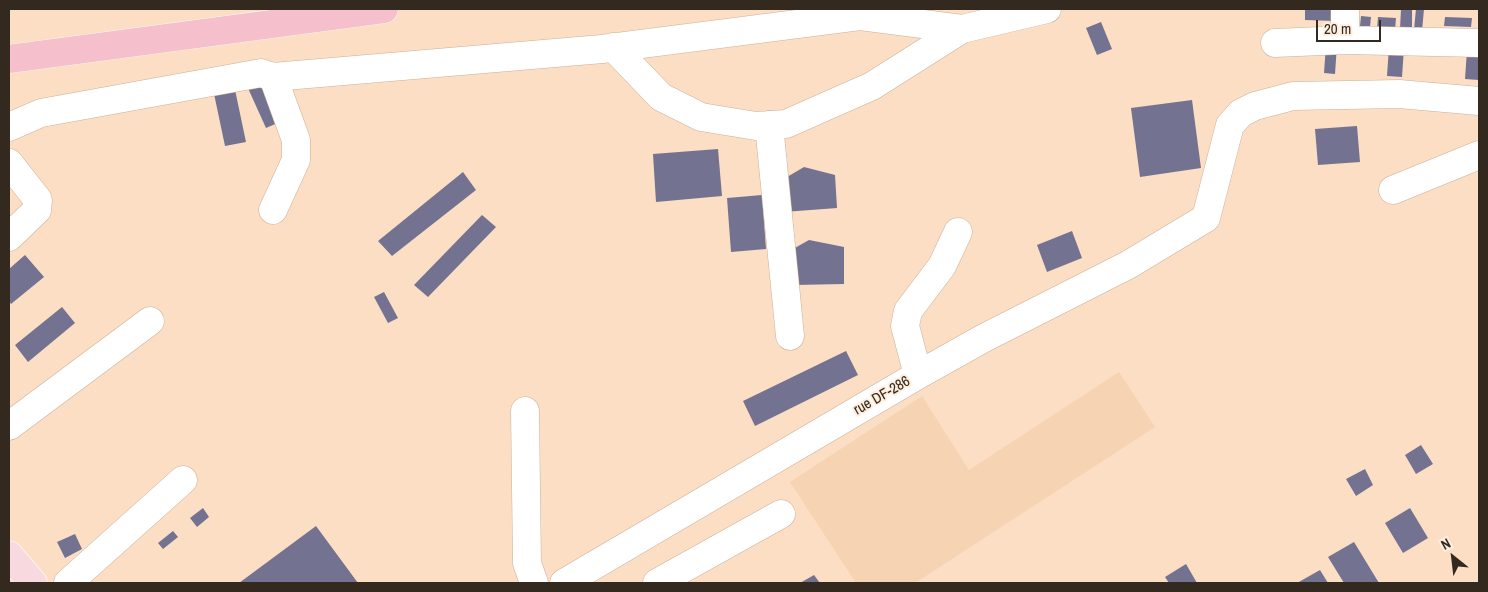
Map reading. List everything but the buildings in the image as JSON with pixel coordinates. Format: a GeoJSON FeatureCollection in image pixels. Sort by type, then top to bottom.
{"type":"FeatureCollection","features":[{"type":"Feature","properties":{"kind":"highway"},"geometry":{"type":"LineString","coordinates":[[9,60],[384,9]]}},
{"type":"Feature","properties":{"kind":"main road"},"geometry":{"type":"LineString","coordinates":[[9,555],[33,583]]}},
{"type":"Feature","properties":{"kind":"street"},"geometry":{"type":"LineString","coordinates":[[613,47],[661,97],[701,117],[756,126],[786,124],[872,86],[962,29],[1048,9]]}},
{"type":"Feature","properties":{"kind":"street"},"geometry":{"type":"LineString","coordinates":[[1345,9],[1345,40]]}},
{"type":"Feature","properties":{"kind":"street"},"geometry":{"type":"LineString","coordinates":[[9,127],[41,113],[261,73],[273,77],[613,47],[860,16],[962,29]]}},
{"type":"Feature","properties":{"kind":"street"},"geometry":{"type":"LineString","coordinates":[[1275,42],[1345,40],[1479,43]]}},
{"type":"Feature","properties":{"kind":"street"},"geometry":{"type":"LineString","coordinates":[[273,77],[296,140],[296,160],[273,210]]}},
{"type":"Feature","properties":{"kind":"street","name":"rue DF-286"},"geometry":{"type":"LineString","coordinates":[[564,583],[918,375],[984,338],[1128,264],[1206,218],[1230,125],[1241,113],[1254,106],[1293,96],[1399,94],[1479,101]]}},
{"type":"Feature","properties":{"kind":"street"},"geometry":{"type":"LineString","coordinates":[[769,125],[790,336]]}},
{"type":"Feature","properties":{"kind":"street"},"geometry":{"type":"LineString","coordinates":[[1393,190],[1479,155]]}},
{"type":"Feature","properties":{"kind":"street"},"geometry":{"type":"LineString","coordinates":[[9,163],[38,200],[37,210],[9,237]]}},
{"type":"Feature","properties":{"kind":"street"},"geometry":{"type":"LineString","coordinates":[[918,375],[905,326],[908,311],[942,266],[958,232]]}},
{"type":"Feature","properties":{"kind":"street"},"geometry":{"type":"LineString","coordinates":[[9,426],[150,321]]}},
{"type":"Feature","properties":{"kind":"street"},"geometry":{"type":"LineString","coordinates":[[525,411],[527,563],[534,583]]}},
{"type":"Feature","properties":{"kind":"street"},"geometry":{"type":"LineString","coordinates":[[68,583],[183,480]]}},
{"type":"Feature","properties":{"kind":"street"},"geometry":{"type":"LineString","coordinates":[[658,583],[781,514]]}},
{"type":"Feature","properties":{"kind":"shaded area"},"geometry":{"type":"Polygon","coordinates":[[[1119,372],[1155,427],[915,583],[856,583],[790,482],[922,396],[969,470],[1119,372]]]}}]}
